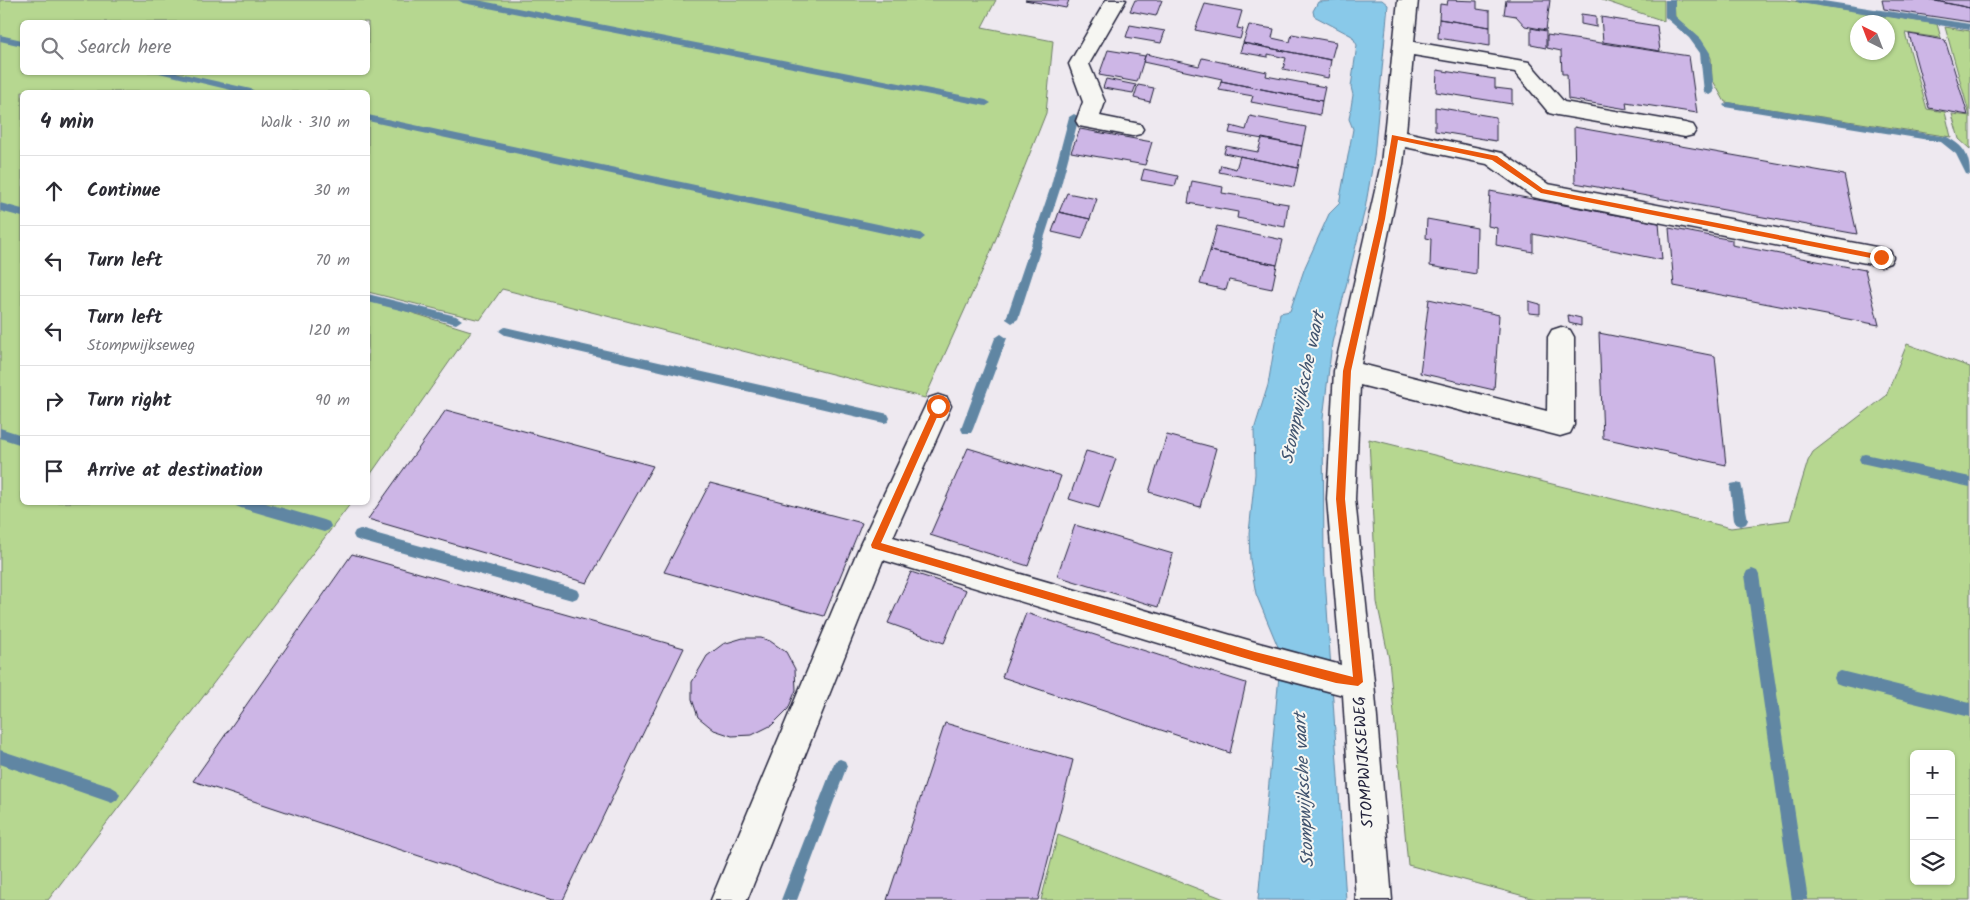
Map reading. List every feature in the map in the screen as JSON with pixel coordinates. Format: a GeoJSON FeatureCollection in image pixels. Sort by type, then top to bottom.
{"type":"FeatureCollection","features":[{"type":"Feature","properties":{"kind":"street"},"geometry":{"type":"LineString","coordinates":[[1116,0],[1079,64],[1094,102],[1087,121],[1132,129]]}},
{"type":"Feature","properties":{"kind":"street","name":"STOMPWIJKSEWEG"},"geometry":{"type":"LineString","coordinates":[[1374,900],[1347,680],[1340,499],[1347,371],[1381,219],[1395,137],[1408,0]]}},
{"type":"Feature","properties":{"kind":"street"},"geometry":{"type":"LineString","coordinates":[[1403,47],[1522,67],[1557,108],[1686,130]]}},
{"type":"Feature","properties":{"kind":"street"},"geometry":{"type":"LineString","coordinates":[[1395,137],[1494,158],[1541,191],[1881,257]]}},
{"type":"Feature","properties":{"kind":"street"},"geometry":{"type":"LineString","coordinates":[[1347,371],[1560,425],[1561,337]]}},
{"type":"Feature","properties":{"kind":"street"},"geometry":{"type":"LineString","coordinates":[[729,900],[875,545],[938,406]]}},
{"type":"Feature","properties":{"kind":"street"},"geometry":{"type":"LineString","coordinates":[[875,545],[1255,657],[1347,680]]}},
{"type":"Feature","properties":{"kind":"green space"},"geometry":{"type":"Polygon","coordinates":[[[0,0],[996,0],[982,27],[1053,41],[1046,113],[989,256],[925,398],[502,289],[480,320],[370,292],[370,90],[20,90],[20,505],[349,505],[48,900],[0,900],[0,0]]]}},
{"type":"Feature","properties":{"kind":"green space"},"geometry":{"type":"Polygon","coordinates":[[[1602,0],[1664,0],[1664,21],[1602,0]]]}},
{"type":"Feature","properties":{"kind":"green space"},"geometry":{"type":"Polygon","coordinates":[[[1674,0],[1787,0],[1881,15],[1850,15],[1850,60],[1895,60],[1895,17],[1937,24],[1941,38],[1905,33],[1927,109],[1945,112],[1951,137],[1725,102],[1712,79],[1711,58],[1704,45],[1675,17],[1674,0]]]}},
{"type":"Feature","properties":{"kind":"green space"},"geometry":{"type":"Polygon","coordinates":[[[1945,27],[1970,31],[1970,116],[1945,27]]]}},
{"type":"Feature","properties":{"kind":"green space"},"geometry":{"type":"Polygon","coordinates":[[[1952,114],[1970,116],[1970,149],[1959,139],[1952,114]]]}},
{"type":"Feature","properties":{"kind":"green space"},"geometry":{"type":"Polygon","coordinates":[[[370,300],[471,331],[370,475],[370,300]]]}},
{"type":"Feature","properties":{"kind":"green space"},"geometry":{"type":"Polygon","coordinates":[[[1907,344],[1970,367],[1970,900],[1539,900],[1408,865],[1389,659],[1377,602],[1369,439],[1731,528],[1790,520],[1808,461],[1813,452],[1886,396],[1907,344]]]}},
{"type":"Feature","properties":{"kind":"green space"},"geometry":{"type":"Polygon","coordinates":[[[1058,835],[1227,900],[1041,900],[1058,835]]]}},
{"type":"Feature","properties":{"kind":"water","name":"Stompwijksche vaart"},"geometry":{"type":"Polygon","coordinates":[[[1382,0],[1388,5],[1374,157],[1365,209],[1332,343],[1323,419],[1324,562],[1346,900],[1258,900],[1281,654],[1256,594],[1250,560],[1249,533],[1255,474],[1254,430],[1268,385],[1280,313],[1290,311],[1305,267],[1329,214],[1339,204],[1353,129],[1349,119],[1357,45],[1352,36],[1314,16],[1313,11],[1318,2],[1382,0]]]}},
{"type":"Feature","properties":{"kind":"building"},"geometry":{"type":"Polygon","coordinates":[[[1025,0],[1069,0],[1066,8],[1025,0]]]}},
{"type":"Feature","properties":{"kind":"building"},"geometry":{"type":"Polygon","coordinates":[[[1135,0],[1162,0],[1156,16],[1130,11],[1135,0]]]}},
{"type":"Feature","properties":{"kind":"building"},"geometry":{"type":"Polygon","coordinates":[[[1448,0],[1477,1],[1477,9],[1490,11],[1490,27],[1439,19],[1440,4],[1447,5],[1448,0]]]}},
{"type":"Feature","properties":{"kind":"building"},"geometry":{"type":"Polygon","coordinates":[[[1506,0],[1550,0],[1546,30],[1525,26],[1516,16],[1504,14],[1506,0]]]}},
{"type":"Feature","properties":{"kind":"building"},"geometry":{"type":"Polygon","coordinates":[[[1882,0],[1933,0],[1970,8],[1970,22],[1884,9],[1882,0]]]}},
{"type":"Feature","properties":{"kind":"building"},"geometry":{"type":"Polygon","coordinates":[[[1970,0],[1970,8],[1935,1],[1970,0]]]}},
{"type":"Feature","properties":{"kind":"building"},"geometry":{"type":"Polygon","coordinates":[[[1205,4],[1242,11],[1237,28],[1243,29],[1240,39],[1195,30],[1205,4]]]}},
{"type":"Feature","properties":{"kind":"building"},"geometry":{"type":"Polygon","coordinates":[[[1581,14],[1596,16],[1596,27],[1581,24],[1581,14]]]}},
{"type":"Feature","properties":{"kind":"building"},"geometry":{"type":"Polygon","coordinates":[[[1601,17],[1657,26],[1660,51],[1603,42],[1601,17]]]}},
{"type":"Feature","properties":{"kind":"building"},"geometry":{"type":"Polygon","coordinates":[[[1439,19],[1490,27],[1490,46],[1438,38],[1439,19]]]}},
{"type":"Feature","properties":{"kind":"building"},"geometry":{"type":"Polygon","coordinates":[[[1130,25],[1165,31],[1161,43],[1126,37],[1130,25]]]}},
{"type":"Feature","properties":{"kind":"building"},"geometry":{"type":"Polygon","coordinates":[[[1249,25],[1274,29],[1272,38],[1290,42],[1292,34],[1336,42],[1331,60],[1243,43],[1249,25]]]}},
{"type":"Feature","properties":{"kind":"building"},"geometry":{"type":"Polygon","coordinates":[[[1531,28],[1546,31],[1546,48],[1531,45],[1531,28]]]}},
{"type":"Feature","properties":{"kind":"building"},"geometry":{"type":"Polygon","coordinates":[[[1909,34],[1945,40],[1968,115],[1929,108],[1909,34]]]}},
{"type":"Feature","properties":{"kind":"building"},"geometry":{"type":"Polygon","coordinates":[[[1547,35],[1689,56],[1697,113],[1626,102],[1627,109],[1568,99],[1567,74],[1562,74],[1561,51],[1547,48],[1547,35]]]}},
{"type":"Feature","properties":{"kind":"building"},"geometry":{"type":"Polygon","coordinates":[[[1243,43],[1331,60],[1328,78],[1283,69],[1286,58],[1268,54],[1268,57],[1240,52],[1243,43]]]}},
{"type":"Feature","properties":{"kind":"building"},"geometry":{"type":"Polygon","coordinates":[[[1108,50],[1145,56],[1137,82],[1099,75],[1108,50]]]}},
{"type":"Feature","properties":{"kind":"building"},"geometry":{"type":"Polygon","coordinates":[[[1146,54],[1199,66],[1202,58],[1267,72],[1266,76],[1325,87],[1322,101],[1221,81],[1222,79],[1143,62],[1146,54]]]}},
{"type":"Feature","properties":{"kind":"building"},"geometry":{"type":"Polygon","coordinates":[[[1437,70],[1495,79],[1495,88],[1512,90],[1512,104],[1436,92],[1437,70]]]}},
{"type":"Feature","properties":{"kind":"building"},"geometry":{"type":"Polygon","coordinates":[[[1106,79],[1136,85],[1133,93],[1103,88],[1106,79]]]}},
{"type":"Feature","properties":{"kind":"building"},"geometry":{"type":"Polygon","coordinates":[[[1221,81],[1322,101],[1320,115],[1251,102],[1253,96],[1219,90],[1221,81]]]}},
{"type":"Feature","properties":{"kind":"building"},"geometry":{"type":"Polygon","coordinates":[[[1138,85],[1154,88],[1150,102],[1134,98],[1138,85]]]}},
{"type":"Feature","properties":{"kind":"building"},"geometry":{"type":"Polygon","coordinates":[[[1435,107],[1496,117],[1496,141],[1435,131],[1435,107]]]}},
{"type":"Feature","properties":{"kind":"building"},"geometry":{"type":"Polygon","coordinates":[[[1250,116],[1306,127],[1302,146],[1229,133],[1231,126],[1246,130],[1250,116]]]}},
{"type":"Feature","properties":{"kind":"building"},"geometry":{"type":"Polygon","coordinates":[[[1574,127],[1844,175],[1857,234],[1575,183],[1574,127]]]}},
{"type":"Feature","properties":{"kind":"building"},"geometry":{"type":"Polygon","coordinates":[[[1080,129],[1152,142],[1145,165],[1071,152],[1080,129]]]}},
{"type":"Feature","properties":{"kind":"building"},"geometry":{"type":"Polygon","coordinates":[[[1262,138],[1302,146],[1298,168],[1224,153],[1226,146],[1258,152],[1262,138]]]}},
{"type":"Feature","properties":{"kind":"building"},"geometry":{"type":"Polygon","coordinates":[[[1240,156],[1298,168],[1294,187],[1219,172],[1221,165],[1236,169],[1240,156]]]}},
{"type":"Feature","properties":{"kind":"building"},"geometry":{"type":"Polygon","coordinates":[[[1144,169],[1178,176],[1175,186],[1141,180],[1144,169]]]}},
{"type":"Feature","properties":{"kind":"building"},"geometry":{"type":"Polygon","coordinates":[[[1192,181],[1223,187],[1222,193],[1288,204],[1285,227],[1237,218],[1238,212],[1188,203],[1192,181]]]}},
{"type":"Feature","properties":{"kind":"building"},"geometry":{"type":"Polygon","coordinates":[[[1490,191],[1659,223],[1662,260],[1533,234],[1533,252],[1496,245],[1497,228],[1488,226],[1490,191]]]}},
{"type":"Feature","properties":{"kind":"building"},"geometry":{"type":"Polygon","coordinates":[[[1067,193],[1097,199],[1090,219],[1059,212],[1067,193]]]}},
{"type":"Feature","properties":{"kind":"building"},"geometry":{"type":"Polygon","coordinates":[[[1059,212],[1090,219],[1082,239],[1052,232],[1059,212]]]}},
{"type":"Feature","properties":{"kind":"building"},"geometry":{"type":"Polygon","coordinates":[[[1427,219],[1477,228],[1476,274],[1430,266],[1431,239],[1426,238],[1427,219]]]}},
{"type":"Feature","properties":{"kind":"building"},"geometry":{"type":"Polygon","coordinates":[[[1217,226],[1283,240],[1277,265],[1210,251],[1217,226]]]}},
{"type":"Feature","properties":{"kind":"building"},"geometry":{"type":"Polygon","coordinates":[[[1669,228],[1732,240],[1732,245],[1865,270],[1879,325],[1674,286],[1669,228]]]}},
{"type":"Feature","properties":{"kind":"building"},"geometry":{"type":"Polygon","coordinates":[[[1210,251],[1277,265],[1272,289],[1229,280],[1226,290],[1200,284],[1210,251]]]}},
{"type":"Feature","properties":{"kind":"building"},"geometry":{"type":"Polygon","coordinates":[[[1429,299],[1499,315],[1494,390],[1420,373],[1429,299]]]}},
{"type":"Feature","properties":{"kind":"building"},"geometry":{"type":"Polygon","coordinates":[[[1529,301],[1540,304],[1540,314],[1529,313],[1529,301]]]}},
{"type":"Feature","properties":{"kind":"building"},"geometry":{"type":"Polygon","coordinates":[[[1568,315],[1581,318],[1581,326],[1569,323],[1568,315]]]}},
{"type":"Feature","properties":{"kind":"building"},"geometry":{"type":"Polygon","coordinates":[[[1599,333],[1715,356],[1726,465],[1603,438],[1599,333]]]}},
{"type":"Feature","properties":{"kind":"building"},"geometry":{"type":"Polygon","coordinates":[[[446,410],[653,466],[587,583],[368,519],[446,410]]]}},
{"type":"Feature","properties":{"kind":"building"},"geometry":{"type":"Polygon","coordinates":[[[1167,435],[1216,448],[1200,507],[1149,492],[1167,435]]]}},
{"type":"Feature","properties":{"kind":"building"},"geometry":{"type":"Polygon","coordinates":[[[968,448],[1061,476],[1028,566],[930,535],[968,448]]]}},
{"type":"Feature","properties":{"kind":"building"},"geometry":{"type":"Polygon","coordinates":[[[1086,451],[1116,459],[1099,508],[1069,499],[1086,451]]]}},
{"type":"Feature","properties":{"kind":"building"},"geometry":{"type":"Polygon","coordinates":[[[710,483],[862,523],[824,616],[664,572],[710,483]]]}},
{"type":"Feature","properties":{"kind":"building"},"geometry":{"type":"Polygon","coordinates":[[[1075,525],[1173,554],[1158,607],[1057,576],[1075,525]]]}},
{"type":"Feature","properties":{"kind":"building"},"geometry":{"type":"Polygon","coordinates":[[[352,554],[684,648],[563,900],[552,900],[193,781],[352,554]]]}},
{"type":"Feature","properties":{"kind":"building"},"geometry":{"type":"Polygon","coordinates":[[[911,572],[966,590],[944,643],[888,623],[911,572]]]}},
{"type":"Feature","properties":{"kind":"building"},"geometry":{"type":"Polygon","coordinates":[[[1026,613],[1246,683],[1230,753],[1002,677],[1026,613]]]}},
{"type":"Feature","properties":{"kind":"building"},"geometry":{"type":"Polygon","coordinates":[[[743,638],[761,638],[770,641],[786,652],[795,669],[796,690],[788,709],[772,725],[752,735],[732,736],[714,730],[698,717],[692,699],[692,682],[707,656],[723,644],[743,638]]]}},
{"type":"Feature","properties":{"kind":"building"},"geometry":{"type":"Polygon","coordinates":[[[945,723],[1073,760],[1038,900],[887,900],[945,723]]]}},
{"type":"Feature","properties":{"kind":"waterway"},"geometry":{"type":"LineString","coordinates":[[463,0],[986,103]]}},
{"type":"Feature","properties":{"kind":"waterway"},"geometry":{"type":"LineString","coordinates":[[1670,0],[1670,17],[1697,41],[1705,53],[1709,92]]}},
{"type":"Feature","properties":{"kind":"waterway"},"geometry":{"type":"LineString","coordinates":[[1800,0],[1970,27]]}},
{"type":"Feature","properties":{"kind":"waterway"},"geometry":{"type":"LineString","coordinates":[[0,38],[20,43]]}},
{"type":"Feature","properties":{"kind":"waterway"},"geometry":{"type":"LineString","coordinates":[[173,75],[242,90]]}},
{"type":"Feature","properties":{"kind":"waterway"},"geometry":{"type":"LineString","coordinates":[[1728,105],[1943,139],[1957,148],[1970,171]]}},
{"type":"Feature","properties":{"kind":"waterway"},"geometry":{"type":"LineString","coordinates":[[1012,319],[1055,189],[1074,117]]}},
{"type":"Feature","properties":{"kind":"waterway"},"geometry":{"type":"LineString","coordinates":[[370,118],[920,237]]}},
{"type":"Feature","properties":{"kind":"waterway"},"geometry":{"type":"LineString","coordinates":[[0,207],[20,212]]}},
{"type":"Feature","properties":{"kind":"waterway"},"geometry":{"type":"LineString","coordinates":[[370,298],[456,320]]}},
{"type":"Feature","properties":{"kind":"waterway"},"geometry":{"type":"LineString","coordinates":[[505,331],[884,418]]}},
{"type":"Feature","properties":{"kind":"waterway"},"geometry":{"type":"LineString","coordinates":[[967,429],[1001,338]]}},
{"type":"Feature","properties":{"kind":"waterway"},"geometry":{"type":"LineString","coordinates":[[0,433],[20,439]]}},
{"type":"Feature","properties":{"kind":"waterway"},"geometry":{"type":"LineString","coordinates":[[1865,459],[1970,482]]}},
{"type":"Feature","properties":{"kind":"waterway"},"geometry":{"type":"LineString","coordinates":[[1736,488],[1741,520]]}},
{"type":"Feature","properties":{"kind":"waterway"},"geometry":{"type":"LineString","coordinates":[[251,505],[324,526]]}},
{"type":"Feature","properties":{"kind":"waterway"},"geometry":{"type":"LineString","coordinates":[[360,535],[572,594]]}},
{"type":"Feature","properties":{"kind":"waterway"},"geometry":{"type":"LineString","coordinates":[[1752,575],[1800,900]]}},
{"type":"Feature","properties":{"kind":"waterway"},"geometry":{"type":"LineString","coordinates":[[1841,678],[1970,710]]}},
{"type":"Feature","properties":{"kind":"waterway"},"geometry":{"type":"LineString","coordinates":[[0,757],[112,795]]}},
{"type":"Feature","properties":{"kind":"waterway"},"geometry":{"type":"LineString","coordinates":[[789,900],[840,766]]}},
{"type":"Feature","properties":{"kind":"route"},"geometry":{"type":"LineString","coordinates":[[938,406],[875,545],[1255,657],[1358,682],[1340,499],[1347,371],[1381,219],[1392,164],[1395,137],[1494,158],[1541,191],[1881,257]]}}]}
